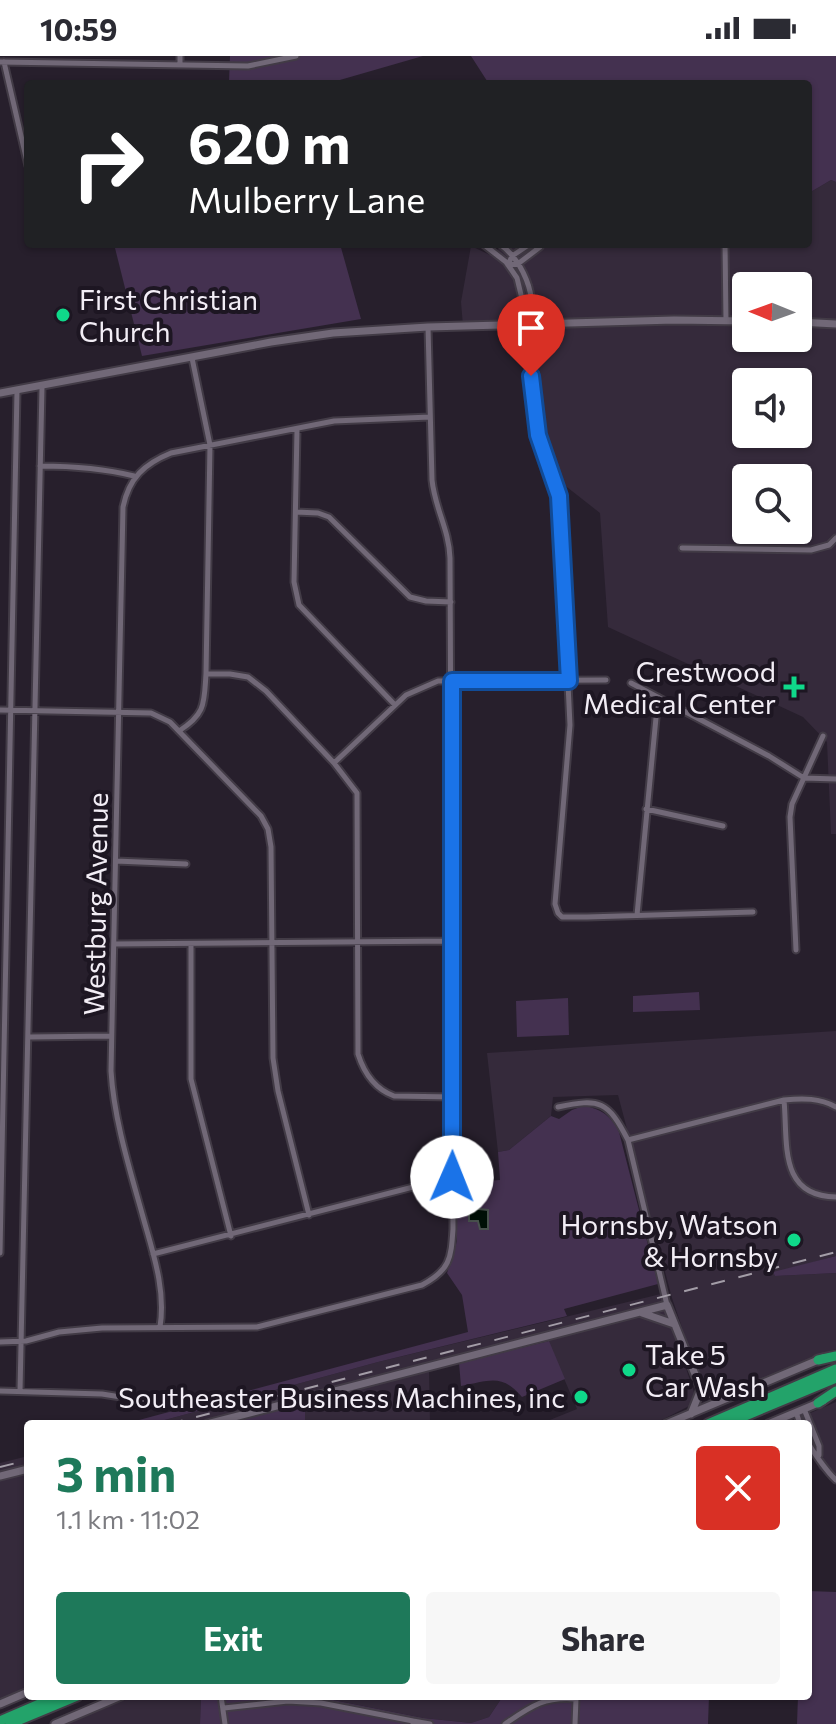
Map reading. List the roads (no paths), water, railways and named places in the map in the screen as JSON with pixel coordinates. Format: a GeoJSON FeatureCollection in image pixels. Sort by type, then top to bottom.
{"type":"FeatureCollection","features":[{"type":"Feature","properties":{"kind":"highway"},"geometry":{"type":"LineString","coordinates":[[818,1360],[836,1354]]}},
{"type":"Feature","properties":{"kind":"highway"},"geometry":{"type":"LineString","coordinates":[[717,1420],[836,1369]]}},
{"type":"Feature","properties":{"kind":"highway"},"geometry":{"type":"LineString","coordinates":[[736,1420],[836,1378]]}},
{"type":"Feature","properties":{"kind":"highway"},"geometry":{"type":"LineString","coordinates":[[818,1403],[836,1393]]}},
{"type":"Feature","properties":{"kind":"highway"},"geometry":{"type":"LineString","coordinates":[[0,1721],[49,1700]]}},
{"type":"Feature","properties":{"kind":"highway"},"geometry":{"type":"LineString","coordinates":[[10,1724],[67,1700]]}},
{"type":"Feature","properties":{"kind":"main road"},"geometry":{"type":"LineString","coordinates":[[0,393],[312,335],[428,327],[732,320]]}},
{"type":"Feature","properties":{"kind":"main road"},"geometry":{"type":"LineString","coordinates":[[812,323],[836,324]]}},
{"type":"Feature","properties":{"kind":"main road"},"geometry":{"type":"LineString","coordinates":[[224,1420],[667,1305],[701,1389],[691,1414]]}},
{"type":"Feature","properties":{"kind":"main road"},"geometry":{"type":"LineString","coordinates":[[640,1312],[674,1324]]}},
{"type":"Feature","properties":{"kind":"main road"},"geometry":{"type":"LineString","coordinates":[[676,1420],[818,1360]]}},
{"type":"Feature","properties":{"kind":"main road"},"geometry":{"type":"LineString","coordinates":[[701,1389],[728,1398]]}},
{"type":"Feature","properties":{"kind":"main road"},"geometry":{"type":"LineString","coordinates":[[778,1420],[818,1403]]}},
{"type":"Feature","properties":{"kind":"main road"},"geometry":{"type":"LineString","coordinates":[[0,1476],[24,1470]]}},
{"type":"Feature","properties":{"kind":"main road"},"geometry":{"type":"LineString","coordinates":[[0,1704],[24,1694]]}},
{"type":"Feature","properties":{"kind":"main road"},"geometry":{"type":"LineString","coordinates":[[55,1724],[112,1700]]}},
{"type":"Feature","properties":{"kind":"street"},"geometry":{"type":"LineString","coordinates":[[180,56],[180,65]]}},
{"type":"Feature","properties":{"kind":"street"},"geometry":{"type":"LineString","coordinates":[[24,150],[2,62],[248,66],[296,56]]}},
{"type":"Feature","properties":{"kind":"street"},"geometry":{"type":"LineString","coordinates":[[488,248],[508,265],[517,278],[528,324],[537,429],[559,496],[570,725],[555,904],[558,913],[562,917],[753,912]]}},
{"type":"Feature","properties":{"kind":"street"},"geometry":{"type":"LineString","coordinates":[[504,248],[519,263],[530,297],[532,312],[528,324]]}},
{"type":"Feature","properties":{"kind":"street"},"geometry":{"type":"LineString","coordinates":[[508,265],[512,256],[524,248]]}},
{"type":"Feature","properties":{"kind":"street"},"geometry":{"type":"LineString","coordinates":[[508,265],[519,263],[539,248]]}},
{"type":"Feature","properties":{"kind":"street"},"geometry":{"type":"LineString","coordinates":[[725,248],[726,320]]}},
{"type":"Feature","properties":{"kind":"street"},"geometry":{"type":"LineString","coordinates":[[0,1342],[22,1342],[70,1330],[257,1327],[426,1283],[447,1268],[451,1251],[453,1097],[450,541],[434,499],[428,327]]}},
{"type":"Feature","properties":{"kind":"street"},"geometry":{"type":"LineString","coordinates":[[179,731],[198,717],[203,707],[206,674],[210,445],[192,358]]}},
{"type":"Feature","properties":{"kind":"street"},"geometry":{"type":"LineString","coordinates":[[20,1391],[42,387]]}},
{"type":"Feature","properties":{"kind":"street"},"geometry":{"type":"LineString","coordinates":[[0,1253],[17,391]]}},
{"type":"Feature","properties":{"kind":"street"},"geometry":{"type":"LineString","coordinates":[[40,466],[74,466],[134,476],[153,460],[210,445],[334,421],[430,417]]}},
{"type":"Feature","properties":{"kind":"street"},"geometry":{"type":"LineString","coordinates":[[297,430],[294,582],[299,605],[395,705]]}},
{"type":"Feature","properties":{"kind":"street","name":"Westburg Avenue"},"geometry":{"type":"LineString","coordinates":[[134,476],[123,507],[112,1094],[163,1301],[160,1327]]}},
{"type":"Feature","properties":{"kind":"street"},"geometry":{"type":"LineString","coordinates":[[296,512],[329,517],[410,597],[451,602]]}},
{"type":"Feature","properties":{"kind":"street"},"geometry":{"type":"LineString","coordinates":[[682,548],[811,550],[829,545],[836,538]]}},
{"type":"Feature","properties":{"kind":"street"},"geometry":{"type":"LineString","coordinates":[[206,674],[248,677],[266,691],[334,763],[357,793],[358,1054],[364,1071],[385,1093],[394,1096],[453,1097]]}},
{"type":"Feature","properties":{"kind":"street"},"geometry":{"type":"LineString","coordinates":[[334,763],[406,695],[438,681],[606,680]]}},
{"type":"Feature","properties":{"kind":"street"},"geometry":{"type":"LineString","coordinates":[[631,683],[769,756],[804,778],[836,779]]}},
{"type":"Feature","properties":{"kind":"street"},"geometry":{"type":"LineString","coordinates":[[637,915],[658,697]]}},
{"type":"Feature","properties":{"kind":"street"},"geometry":{"type":"LineString","coordinates":[[0,710],[151,713],[170,722],[261,816],[268,829],[271,847],[273,1058],[278,1091],[309,1215]]}},
{"type":"Feature","properties":{"kind":"street"},"geometry":{"type":"LineString","coordinates":[[796,950],[790,817],[792,804],[823,736]]}},
{"type":"Feature","properties":{"kind":"street"},"geometry":{"type":"LineString","coordinates":[[646,809],[723,826]]}},
{"type":"Feature","properties":{"kind":"street"},"geometry":{"type":"LineString","coordinates":[[116,861],[186,864]]}},
{"type":"Feature","properties":{"kind":"street"},"geometry":{"type":"LineString","coordinates":[[114,944],[453,941]]}},
{"type":"Feature","properties":{"kind":"street"},"geometry":{"type":"LineString","coordinates":[[191,944],[191,1079],[231,1236]]}},
{"type":"Feature","properties":{"kind":"street"},"geometry":{"type":"LineString","coordinates":[[29,1037],[111,1036]]}},
{"type":"Feature","properties":{"kind":"street"},"geometry":{"type":"LineString","coordinates":[[628,1140],[784,1100],[805,1098],[836,1107]]}},
{"type":"Feature","properties":{"kind":"street"},"geometry":{"type":"LineString","coordinates":[[784,1100],[788,1161],[798,1184],[811,1193],[836,1197]]}},
{"type":"Feature","properties":{"kind":"street"},"geometry":{"type":"LineString","coordinates":[[558,1107],[582,1102],[605,1107],[615,1115],[628,1140],[667,1305]]}},
{"type":"Feature","properties":{"kind":"street"},"geometry":{"type":"LineString","coordinates":[[153,1254],[452,1177]]}},
{"type":"Feature","properties":{"kind":"street"},"geometry":{"type":"LineString","coordinates":[[0,1391],[102,1394],[146,1401]]}},
{"type":"Feature","properties":{"kind":"street"},"geometry":{"type":"LineString","coordinates":[[800,1411],[800,1420]]}},
{"type":"Feature","properties":{"kind":"street"},"geometry":{"type":"LineString","coordinates":[[800,1411],[805,1420]]}},
{"type":"Feature","properties":{"kind":"street"},"geometry":{"type":"LineString","coordinates":[[812,1433],[819,1446],[819,1455]]}},
{"type":"Feature","properties":{"kind":"street"},"geometry":{"type":"LineString","coordinates":[[812,1451],[819,1455],[836,1480]]}},
{"type":"Feature","properties":{"kind":"street"},"geometry":{"type":"LineString","coordinates":[[222,1700],[225,1724]]}},
{"type":"Feature","properties":{"kind":"street"},"geometry":{"type":"LineString","coordinates":[[505,1724],[543,1700]]}},
{"type":"Feature","properties":{"kind":"street"},"geometry":{"type":"LineString","coordinates":[[575,1724],[576,1700]]}},
{"type":"Feature","properties":{"kind":"street"},"geometry":{"type":"LineString","coordinates":[[224,1708],[288,1701],[321,1703],[430,1724]]}},
{"type":"Feature","properties":{"kind":"railway"},"geometry":{"type":"LineString","coordinates":[[185,1420],[836,1252]]}},
{"type":"Feature","properties":{"kind":"railway"},"geometry":{"type":"LineString","coordinates":[[0,1467],[24,1461]]}},
{"type":"Feature","properties":{"kind":"place","name":"First Christian Church"},"geometry":{"type":"Point","coordinates":[63,315]}},
{"type":"Feature","properties":{"kind":"place","name":"Crestwood Medical Center"},"geometry":{"type":"Point","coordinates":[794,687]}},
{"type":"Feature","properties":{"kind":"place","name":"Hornsby, Watson & Hornsby"},"geometry":{"type":"Point","coordinates":[794,1240]}},
{"type":"Feature","properties":{"kind":"place","name":"Take 5 Car Wash"},"geometry":{"type":"Point","coordinates":[629,1370]}},
{"type":"Feature","properties":{"kind":"place","name":"Southeaster Business Machines, inc"},"geometry":{"type":"Point","coordinates":[581,1397]}}]}
